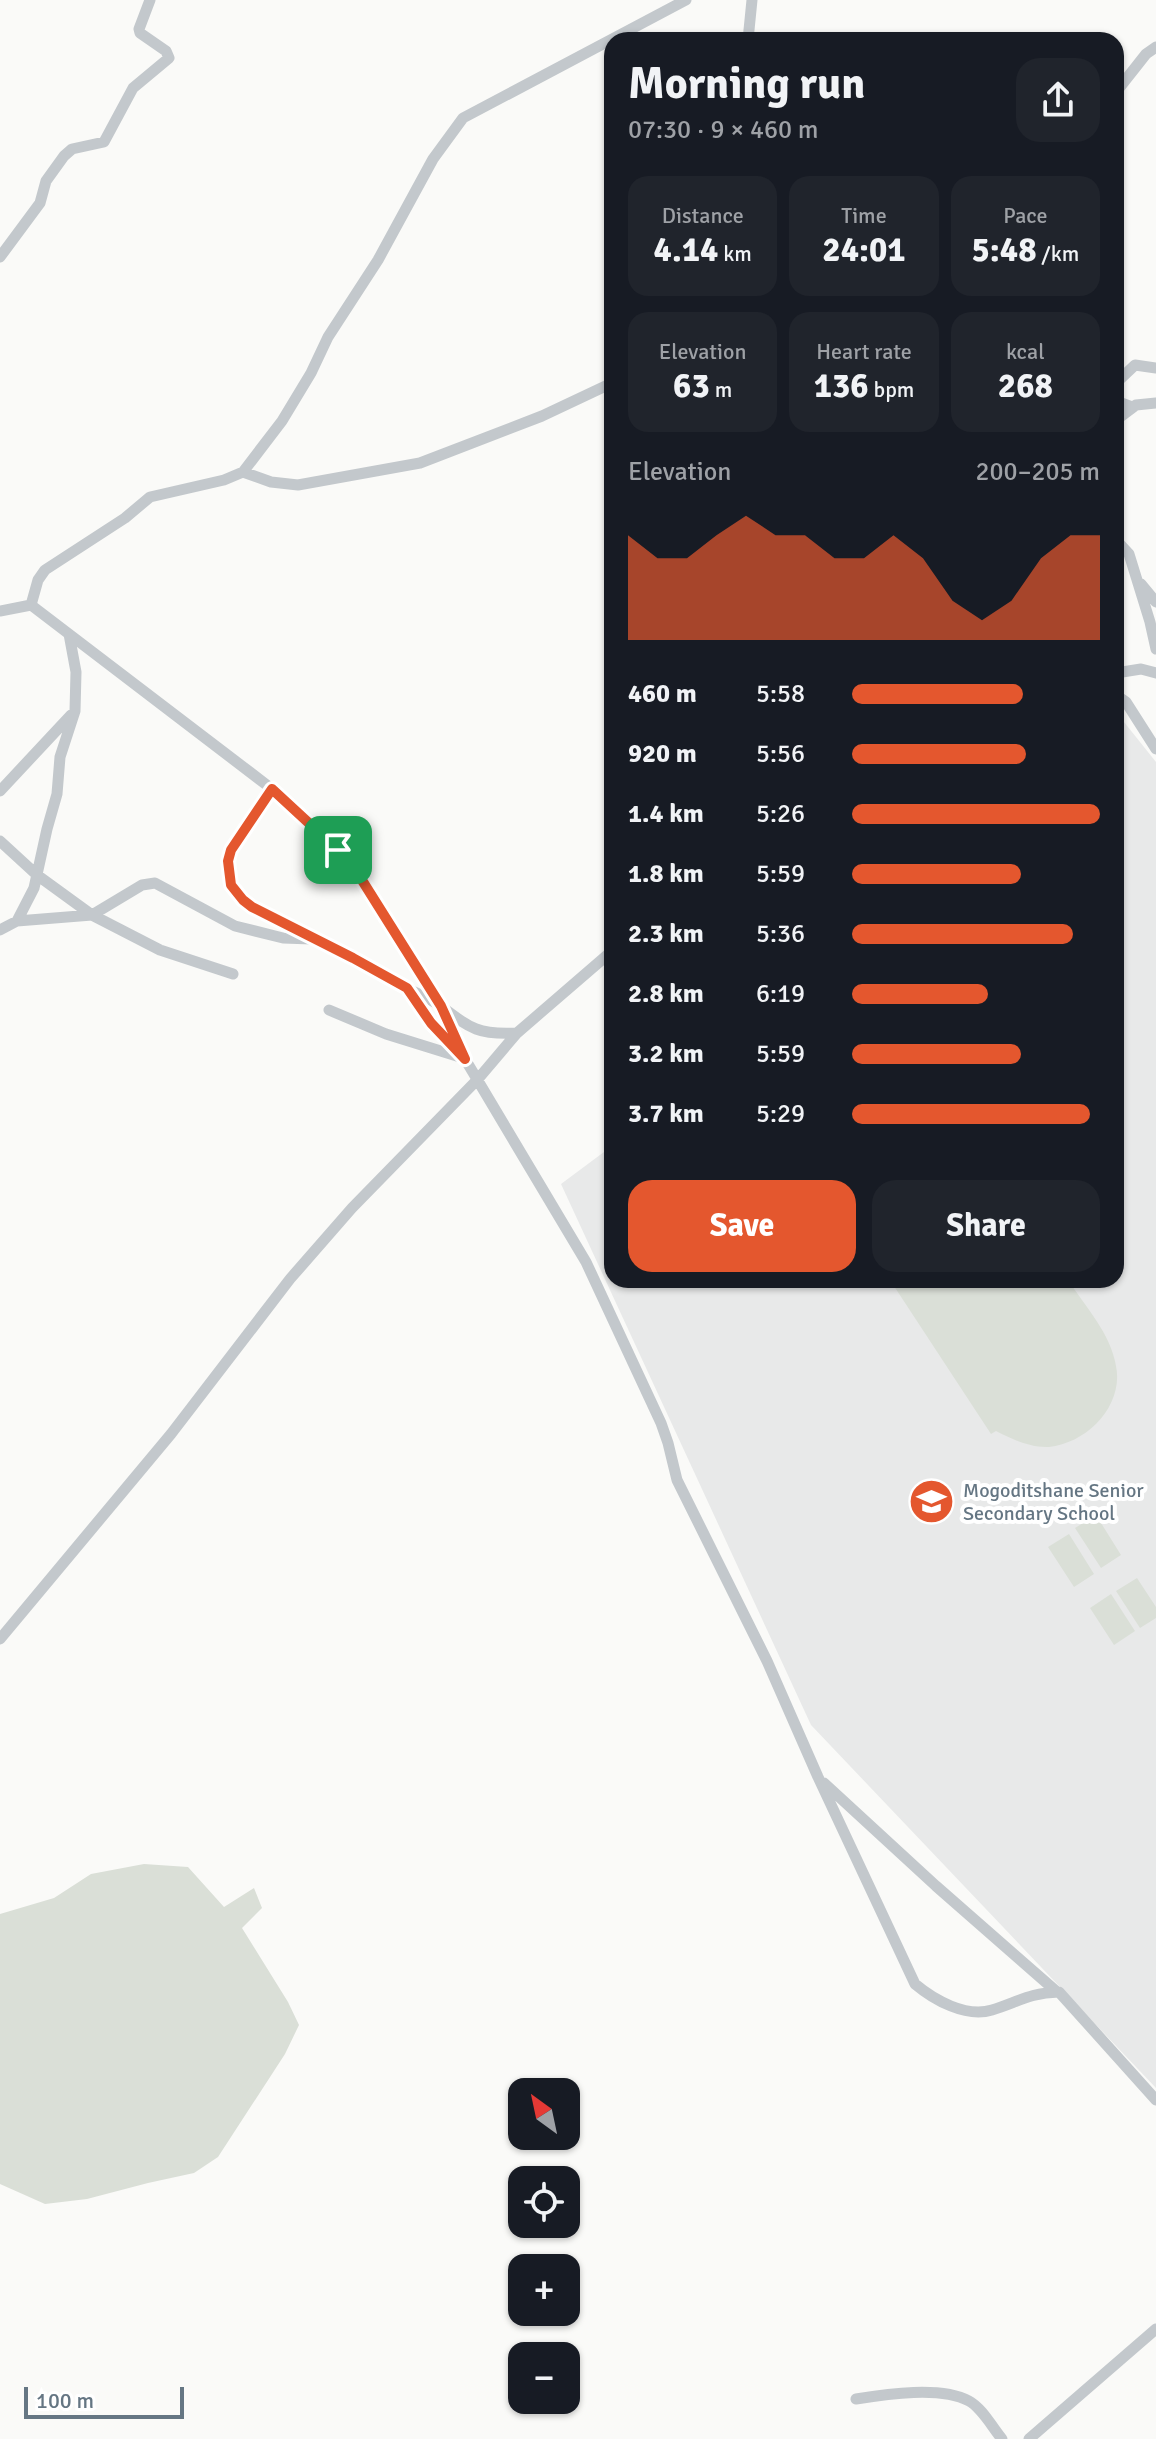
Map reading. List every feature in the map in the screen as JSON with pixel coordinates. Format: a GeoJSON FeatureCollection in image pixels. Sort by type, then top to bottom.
{"type":"FeatureCollection","features":[{"type":"Feature","properties":{"kind":"street"},"geometry":{"type":"LineString","coordinates":[[0,257],[40,203],[46,181],[64,156],[72,149],[104,142],[133,88],[169,58],[166,51],[140,33],[150,0]]}},
{"type":"Feature","properties":{"kind":"street"},"geometry":{"type":"LineString","coordinates":[[626,32],[686,0]]}},
{"type":"Feature","properties":{"kind":"street"},"geometry":{"type":"LineString","coordinates":[[749,32],[752,0]]}},
{"type":"Feature","properties":{"kind":"street"},"geometry":{"type":"LineString","coordinates":[[31,605],[38,580],[45,570],[125,518],[150,497],[224,480],[243,472],[278,428],[311,373],[328,337],[378,260],[433,159],[463,118],[604,43]]}},
{"type":"Feature","properties":{"kind":"street"},"geometry":{"type":"LineString","coordinates":[[1124,82],[1146,54],[1156,47]]}},
{"type":"Feature","properties":{"kind":"street"},"geometry":{"type":"LineString","coordinates":[[1124,375],[1135,365],[1156,368]]}},
{"type":"Feature","properties":{"kind":"street"},"geometry":{"type":"LineString","coordinates":[[243,472],[271,482],[298,485],[420,463],[542,416],[604,387]]}},
{"type":"Feature","properties":{"kind":"street"},"geometry":{"type":"LineString","coordinates":[[1124,414],[1132,407],[1156,403]]}},
{"type":"Feature","properties":{"kind":"street"},"geometry":{"type":"LineString","coordinates":[[1124,404],[1132,407]]}},
{"type":"Feature","properties":{"kind":"street"},"geometry":{"type":"LineString","coordinates":[[1124,549],[1129,554],[1156,649]]}},
{"type":"Feature","properties":{"kind":"street"},"geometry":{"type":"LineString","coordinates":[[1135,576],[1156,602]]}},
{"type":"Feature","properties":{"kind":"street"},"geometry":{"type":"LineString","coordinates":[[0,611],[31,605],[272,789],[349,863],[441,1006],[462,1058]]}},
{"type":"Feature","properties":{"kind":"street"},"geometry":{"type":"LineString","coordinates":[[17,921],[32,896],[57,794],[60,757],[75,711],[76,672],[69,634]]}},
{"type":"Feature","properties":{"kind":"street"},"geometry":{"type":"LineString","coordinates":[[1124,672],[1141,669],[1156,673]]}},
{"type":"Feature","properties":{"kind":"street"},"geometry":{"type":"LineString","coordinates":[[1124,701],[1156,749]]}},
{"type":"Feature","properties":{"kind":"street"},"geometry":{"type":"LineString","coordinates":[[0,791],[75,711]]}},
{"type":"Feature","properties":{"kind":"street"},"geometry":{"type":"LineString","coordinates":[[272,789],[231,850],[228,861],[231,885],[252,907],[387,975],[441,1006],[470,1028],[517,1033]]}},
{"type":"Feature","properties":{"kind":"street"},"geometry":{"type":"LineString","coordinates":[[1,842],[37,875],[92,915],[160,950],[233,974]]}},
{"type":"Feature","properties":{"kind":"street"},"geometry":{"type":"LineString","coordinates":[[0,930],[17,921],[92,915],[142,885],[155,883],[235,926],[283,938],[315,939]]}},
{"type":"Feature","properties":{"kind":"street"},"geometry":{"type":"LineString","coordinates":[[0,1639],[171,1434],[315,1249],[478,1079],[517,1033],[604,958]]}},
{"type":"Feature","properties":{"kind":"street"},"geometry":{"type":"LineString","coordinates":[[407,988],[431,1023],[478,1079],[586,1262],[661,1423],[677,1480],[767,1661],[915,1984],[951,2006],[969,2011],[989,2012],[1024,1996],[1057,1992]]}},
{"type":"Feature","properties":{"kind":"street"},"geometry":{"type":"LineString","coordinates":[[329,1010],[386,1034],[462,1058]]}},
{"type":"Feature","properties":{"kind":"street"},"geometry":{"type":"LineString","coordinates":[[818,1777],[1057,1992],[1156,2100]]}},
{"type":"Feature","properties":{"kind":"street"},"geometry":{"type":"LineString","coordinates":[[1029,2439],[1156,2329]]}},
{"type":"Feature","properties":{"kind":"street"},"geometry":{"type":"LineString","coordinates":[[856,2399],[935,2393],[961,2399],[978,2409],[1002,2439]]}},
{"type":"Feature","properties":{"kind":"shaded area","name":"Mogoditshane Senior Secondary School"},"geometry":{"type":"Polygon","coordinates":[[[1124,722],[1156,762],[1156,2088],[811,1725],[609,1288],[1124,1288],[1124,722]]]}},
{"type":"Feature","properties":{"kind":"shaded area","name":"Mogoditshane Senior Secondary School"},"geometry":{"type":"Polygon","coordinates":[[[604,1152],[604,1277],[561,1184],[604,1152]]]}},
{"type":"Feature","properties":{"kind":"shaded area"},"geometry":{"type":"Polygon","coordinates":[[[895,1288],[1073,1288],[1096,1321],[1113,1354],[1117,1381],[1109,1408],[1100,1420],[1077,1438],[1049,1447],[1015,1440],[996,1431],[991,1434],[895,1288]]]}},
{"type":"Feature","properties":{"kind":"shaded area"},"geometry":{"type":"Polygon","coordinates":[[[1096,1515],[1121,1555],[1101,1568],[1075,1528],[1096,1515]]]}},
{"type":"Feature","properties":{"kind":"shaded area"},"geometry":{"type":"Polygon","coordinates":[[[1069,1534],[1094,1574],[1074,1587],[1048,1547],[1069,1534]]]}},
{"type":"Feature","properties":{"kind":"shaded area"},"geometry":{"type":"Polygon","coordinates":[[[1137,1578],[1156,1607],[1156,1618],[1140,1628],[1116,1591],[1137,1578]]]}},
{"type":"Feature","properties":{"kind":"shaded area"},"geometry":{"type":"Polygon","coordinates":[[[1111,1594],[1135,1631],[1114,1645],[1090,1608],[1111,1594]]]}},
{"type":"Feature","properties":{"kind":"shaded area"},"geometry":{"type":"Polygon","coordinates":[[[144,1864],[188,1867],[224,1907],[254,1888],[262,1908],[242,1928],[299,2025],[285,2054],[218,2157],[194,2173],[87,2199],[45,2204],[0,2184],[0,1914],[54,1898],[91,1874],[144,1864]]]}},
{"type":"Feature","properties":{"kind":"place","name":"Mogoditshane Senior Secondary School"},"geometry":{"type":"Point","coordinates":[932,1502]}},
{"type":"Feature","properties":{"kind":"route"},"geometry":{"type":"LineString","coordinates":[[272,789],[338,850],[360,877],[441,1006],[465,1059],[444,1040],[407,988],[252,907],[231,885],[228,861],[231,850],[272,789]]}}]}
